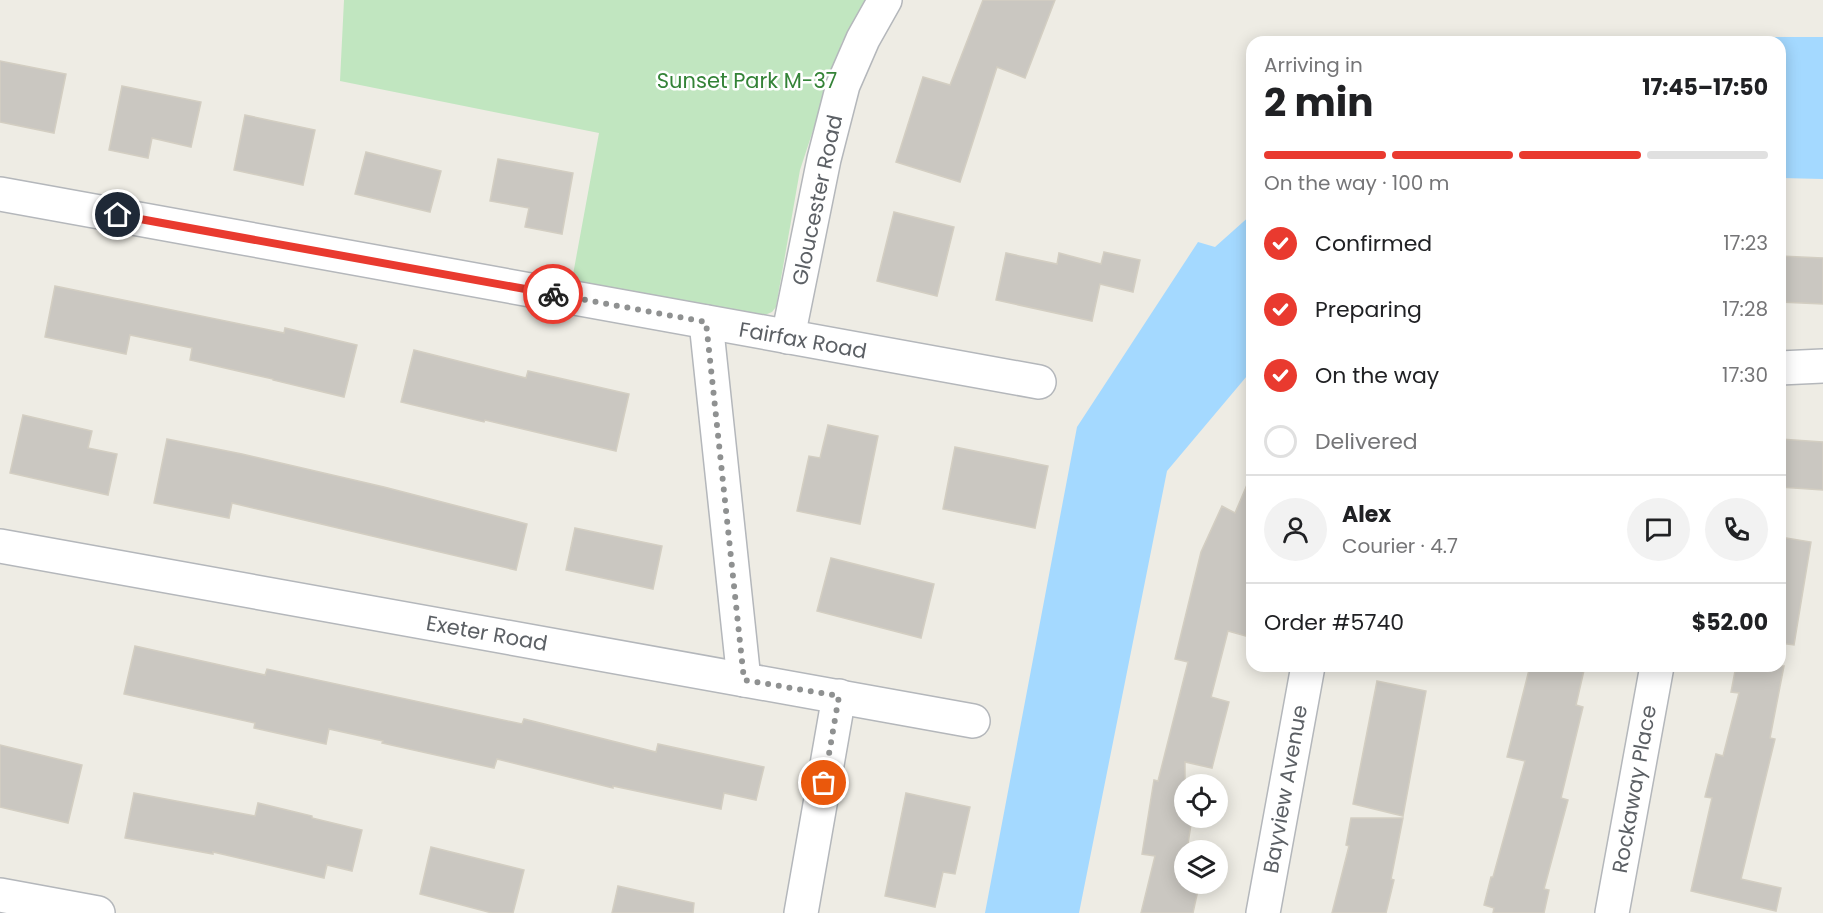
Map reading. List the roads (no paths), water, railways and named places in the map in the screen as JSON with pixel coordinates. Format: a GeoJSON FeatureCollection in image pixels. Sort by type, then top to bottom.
{"type":"FeatureCollection","features":[{"type":"Feature","properties":{"kind":"street","name":"Gloucester Road"},"geometry":{"type":"LineString","coordinates":[[788,338],[824,159],[843,85],[863,39],[885,0]]}},
{"type":"Feature","properties":{"kind":"street","name":"Fairfax Road"},"geometry":{"type":"LineString","coordinates":[[0,194],[1039,382]]}},
{"type":"Feature","properties":{"kind":"street"},"geometry":{"type":"LineString","coordinates":[[706,322],[744,680]]}},
{"type":"Feature","properties":{"kind":"street"},"geometry":{"type":"LineString","coordinates":[[1786,368],[1823,366]]}},
{"type":"Feature","properties":{"kind":"street","name":"Exeter Road"},"geometry":{"type":"LineString","coordinates":[[0,546],[973,721]]}},
{"type":"Feature","properties":{"kind":"street","name":"Bayview Avenue"},"geometry":{"type":"LineString","coordinates":[[1263,913],[1307,672]]}},
{"type":"Feature","properties":{"kind":"street","name":"Rockaway Place"},"geometry":{"type":"LineString","coordinates":[[1612,913],[1656,672]]}},
{"type":"Feature","properties":{"kind":"street"},"geometry":{"type":"LineString","coordinates":[[801,913],[839,696]]}},
{"type":"Feature","properties":{"kind":"street"},"geometry":{"type":"LineString","coordinates":[[0,895],[98,913]]}},
{"type":"Feature","properties":{"kind":"water"},"geometry":{"type":"Polygon","coordinates":[[[1786,37],[1823,37],[1823,179],[1786,178],[1786,37]]]}},
{"type":"Feature","properties":{"kind":"water"},"geometry":{"type":"Polygon","coordinates":[[[1246,219],[1246,377],[1167,471],[1079,913],[985,913],[1077,427],[1198,242],[1215,247],[1246,219]]]}},
{"type":"Feature","properties":{"kind":"park label","name":"Sunset Park M-37"},"geometry":{"type":"Point","coordinates":[747,80]}}]}
